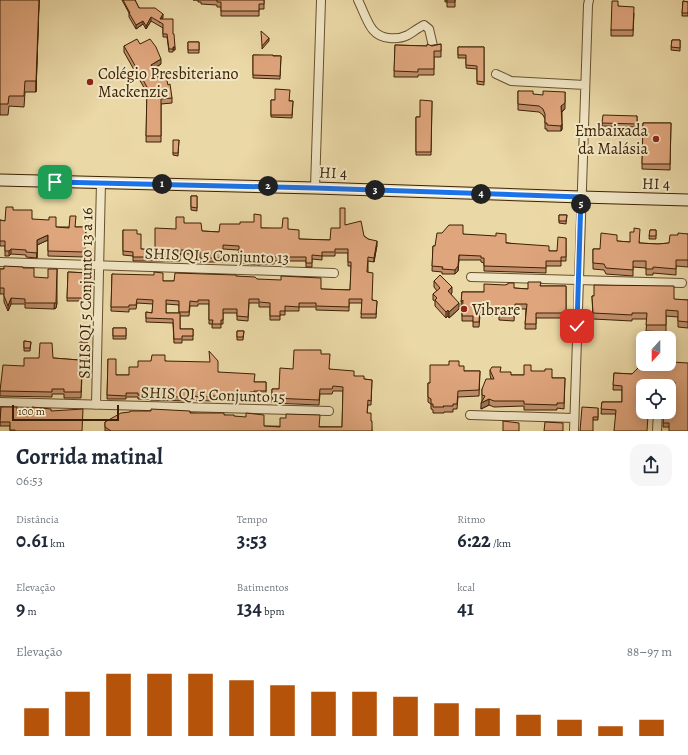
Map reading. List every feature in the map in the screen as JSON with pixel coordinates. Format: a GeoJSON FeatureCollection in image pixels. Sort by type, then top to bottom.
{"type":"FeatureCollection","features":[{"type":"Feature","properties":{"kind":"street"},"geometry":{"type":"LineString","coordinates":[[315,188],[321,0]]}},
{"type":"Feature","properties":{"kind":"street"},"geometry":{"type":"LineString","coordinates":[[358,0],[373,30],[379,35],[386,38],[396,38],[407,35],[424,25],[429,28],[434,46]]}},
{"type":"Feature","properties":{"kind":"street"},"geometry":{"type":"LineString","coordinates":[[574,431],[589,0]]}},
{"type":"Feature","properties":{"kind":"street"},"geometry":{"type":"LineString","coordinates":[[496,74],[511,81],[585,85]]}},
{"type":"Feature","properties":{"kind":"street","name":"HI 4"},"geometry":{"type":"LineString","coordinates":[[0,180],[688,200]]}},
{"type":"Feature","properties":{"kind":"street","name":"SHIS QI 5 Conjunto 13 a 16"},"geometry":{"type":"LineString","coordinates":[[96,405],[101,182]]}},
{"type":"Feature","properties":{"kind":"street","name":"SHIS QI 5 Conjunto 13"},"geometry":{"type":"LineString","coordinates":[[0,262],[334,274]]}},
{"type":"Feature","properties":{"kind":"street"},"geometry":{"type":"LineString","coordinates":[[471,277],[682,283]]}},
{"type":"Feature","properties":{"kind":"street","name":"SHIS QI 5 Conjunto 15"},"geometry":{"type":"LineString","coordinates":[[0,402],[329,411]]}},
{"type":"Feature","properties":{"kind":"street"},"geometry":{"type":"LineString","coordinates":[[470,415],[574,418]]}},
{"type":"Feature","properties":{"kind":"street"},"geometry":{"type":"LineString","coordinates":[[657,431],[658,419]]}},
{"type":"Feature","properties":{"kind":"building"},"geometry":{"type":"Polygon","coordinates":[[[0,0],[39,0],[36,81],[25,81],[24,96],[9,96],[8,104],[0,104],[0,0]]]}},
{"type":"Feature","properties":{"kind":"building"},"geometry":{"type":"Polygon","coordinates":[[[123,0],[135,0],[139,8],[155,8],[163,14],[160,19],[173,19],[175,47],[173,47],[173,49],[169,49],[167,34],[163,34],[163,24],[151,17],[146,26],[143,21],[136,25],[123,0]]]}},
{"type":"Feature","properties":{"kind":"building"},"geometry":{"type":"Polygon","coordinates":[[[217,0],[264,0],[264,4],[259,4],[259,11],[221,11],[221,2],[217,2],[217,0]]]}},
{"type":"Feature","properties":{"kind":"building"},"geometry":{"type":"Polygon","coordinates":[[[447,0],[455,0],[455,2],[447,2],[447,0]]]}},
{"type":"Feature","properties":{"kind":"building"},"geometry":{"type":"Polygon","coordinates":[[[612,1],[618,1],[618,6],[634,7],[633,30],[611,30],[612,1]]]}},
{"type":"Feature","properties":{"kind":"building"},"geometry":{"type":"Polygon","coordinates":[[[683,1],[688,2],[688,13],[682,13],[683,1]]]}},
{"type":"Feature","properties":{"kind":"building"},"geometry":{"type":"Polygon","coordinates":[[[261,31],[269,38],[262,46],[261,31]]]}},
{"type":"Feature","properties":{"kind":"building"},"geometry":{"type":"Polygon","coordinates":[[[137,39],[140,44],[150,39],[156,47],[161,59],[151,65],[159,79],[166,77],[168,85],[170,84],[172,98],[161,99],[161,136],[146,136],[147,87],[124,46],[137,39]]]}},
{"type":"Feature","properties":{"kind":"building"},"geometry":{"type":"Polygon","coordinates":[[[672,40],[680,40],[680,48],[671,47],[672,40]]]}},
{"type":"Feature","properties":{"kind":"building"},"geometry":{"type":"Polygon","coordinates":[[[188,42],[199,42],[199,50],[188,50],[188,42]]]}},
{"type":"Feature","properties":{"kind":"building"},"geometry":{"type":"Polygon","coordinates":[[[427,44],[432,46],[441,44],[441,51],[434,51],[434,69],[418,69],[418,72],[394,71],[395,45],[427,46],[427,44]]]}},
{"type":"Feature","properties":{"kind":"building"},"geometry":{"type":"Polygon","coordinates":[[[458,47],[484,47],[484,82],[477,81],[477,66],[466,65],[466,55],[458,55],[458,47]]]}},
{"type":"Feature","properties":{"kind":"building"},"geometry":{"type":"Polygon","coordinates":[[[253,55],[281,56],[280,76],[253,75],[253,55]]]}},
{"type":"Feature","properties":{"kind":"building"},"geometry":{"type":"Polygon","coordinates":[[[275,89],[290,90],[289,101],[293,101],[292,115],[271,115],[271,100],[275,100],[275,89]]]}},
{"type":"Feature","properties":{"kind":"building"},"geometry":{"type":"Polygon","coordinates":[[[518,91],[533,91],[533,94],[543,95],[543,91],[565,92],[565,103],[561,106],[561,126],[547,125],[547,123],[545,123],[545,114],[543,109],[539,106],[518,104],[518,91]]]}},
{"type":"Feature","properties":{"kind":"building"},"geometry":{"type":"Polygon","coordinates":[[[420,100],[432,101],[431,152],[416,152],[416,117],[420,117],[420,100]]]}},
{"type":"Feature","properties":{"kind":"building"},"geometry":{"type":"Polygon","coordinates":[[[603,115],[637,116],[637,124],[602,123],[603,115]]]}},
{"type":"Feature","properties":{"kind":"building"},"geometry":{"type":"Polygon","coordinates":[[[643,123],[671,123],[670,164],[642,164],[643,123]]]}},
{"type":"Feature","properties":{"kind":"building"},"geometry":{"type":"Polygon","coordinates":[[[173,140],[179,140],[178,153],[173,153],[173,140]]]}},
{"type":"Feature","properties":{"kind":"building"},"geometry":{"type":"Polygon","coordinates":[[[191,196],[197,196],[197,208],[191,207],[191,196]]]}},
{"type":"Feature","properties":{"kind":"building"},"geometry":{"type":"Polygon","coordinates":[[[6,207],[13,207],[13,210],[32,210],[32,219],[49,220],[49,217],[56,217],[56,227],[69,228],[70,216],[76,216],[75,227],[86,227],[85,252],[48,251],[48,235],[37,240],[37,253],[26,252],[26,250],[11,249],[9,251],[5,251],[5,241],[0,241],[0,220],[5,221],[6,207]]]}},
{"type":"Feature","properties":{"kind":"building"},"geometry":{"type":"Polygon","coordinates":[[[340,208],[345,208],[345,225],[361,221],[364,236],[368,239],[377,241],[374,258],[368,257],[367,272],[373,273],[372,300],[377,301],[376,314],[361,314],[362,299],[349,299],[349,307],[316,306],[316,303],[299,303],[299,307],[285,306],[285,311],[280,311],[280,316],[270,316],[270,303],[259,302],[259,299],[249,299],[248,317],[237,316],[237,309],[223,309],[223,320],[221,320],[221,324],[212,324],[213,320],[209,320],[209,300],[198,300],[198,302],[190,301],[189,312],[179,312],[179,301],[166,300],[166,313],[180,313],[180,329],[193,329],[193,336],[182,336],[182,339],[174,339],[173,319],[146,318],[146,312],[152,313],[153,300],[137,299],[136,305],[129,305],[129,307],[111,307],[112,274],[154,275],[154,272],[163,273],[163,281],[174,281],[175,273],[236,275],[255,277],[257,279],[281,280],[281,276],[321,278],[321,289],[350,290],[351,262],[348,262],[348,249],[335,249],[335,252],[322,252],[322,256],[312,255],[312,263],[306,263],[306,257],[274,257],[274,260],[260,261],[239,259],[239,246],[223,245],[223,258],[200,258],[200,251],[189,250],[180,250],[180,257],[133,257],[133,252],[123,251],[123,230],[137,230],[137,234],[141,234],[141,249],[155,250],[155,228],[176,229],[176,217],[184,217],[184,223],[201,223],[202,231],[219,232],[220,224],[254,222],[254,214],[261,215],[261,228],[282,228],[283,218],[288,218],[288,229],[299,230],[299,239],[330,240],[331,228],[340,228],[340,208]]]}},
{"type":"Feature","properties":{"kind":"building"},"geometry":{"type":"Polygon","coordinates":[[[559,215],[567,215],[566,221],[559,221],[559,215]]]}},
{"type":"Feature","properties":{"kind":"building"},"geometry":{"type":"Polygon","coordinates":[[[449,225],[463,225],[463,234],[496,236],[496,233],[506,234],[506,243],[549,246],[549,251],[557,251],[558,237],[566,238],[566,257],[561,257],[561,261],[546,261],[546,268],[484,266],[484,258],[481,258],[481,256],[459,255],[458,266],[455,270],[442,269],[443,267],[432,266],[433,246],[435,246],[437,233],[442,233],[449,225]]]}},
{"type":"Feature","properties":{"kind":"building"},"geometry":{"type":"Polygon","coordinates":[[[634,228],[640,229],[639,243],[669,243],[670,235],[678,235],[678,233],[688,234],[688,260],[676,260],[676,269],[653,267],[653,269],[646,269],[646,261],[633,261],[633,270],[606,268],[604,264],[593,263],[593,249],[600,249],[601,233],[617,235],[617,241],[630,242],[630,232],[634,232],[634,228]]]}},
{"type":"Feature","properties":{"kind":"building"},"geometry":{"type":"Polygon","coordinates":[[[650,230],[656,230],[656,236],[649,236],[650,230]]]}},
{"type":"Feature","properties":{"kind":"building"},"geometry":{"type":"Polygon","coordinates":[[[4,266],[34,268],[34,277],[48,278],[48,269],[57,269],[56,303],[25,303],[25,299],[11,298],[8,306],[4,296],[4,288],[0,288],[0,269],[4,269],[4,266]]]}},
{"type":"Feature","properties":{"kind":"building"},"geometry":{"type":"Polygon","coordinates":[[[68,272],[89,273],[89,283],[86,282],[85,298],[67,298],[68,272]]]}},
{"type":"Feature","properties":{"kind":"building"},"geometry":{"type":"Polygon","coordinates":[[[440,275],[452,287],[448,291],[459,303],[449,312],[448,310],[446,312],[435,300],[437,298],[433,294],[440,288],[434,281],[440,275]]]}},
{"type":"Feature","properties":{"kind":"building"},"geometry":{"type":"Polygon","coordinates":[[[528,282],[541,282],[540,286],[566,286],[566,313],[536,313],[536,324],[525,324],[527,304],[515,304],[514,316],[499,315],[499,311],[480,310],[479,322],[473,322],[473,316],[462,316],[462,292],[484,292],[484,284],[505,285],[508,283],[514,283],[514,288],[528,289],[528,282]]]}},
{"type":"Feature","properties":{"kind":"building"},"geometry":{"type":"Polygon","coordinates":[[[594,285],[674,286],[674,299],[688,300],[688,322],[678,321],[678,311],[666,310],[666,325],[646,325],[647,313],[632,313],[632,315],[593,313],[592,296],[594,296],[594,285]]]}},
{"type":"Feature","properties":{"kind":"building"},"geometry":{"type":"Polygon","coordinates":[[[113,328],[126,328],[126,336],[113,336],[113,328]]]}},
{"type":"Feature","properties":{"kind":"building"},"geometry":{"type":"Polygon","coordinates":[[[237,331],[244,331],[243,337],[237,337],[237,331]]]}},
{"type":"Feature","properties":{"kind":"building"},"geometry":{"type":"Polygon","coordinates":[[[24,341],[31,342],[30,348],[24,348],[24,341]]]}},
{"type":"Feature","properties":{"kind":"building"},"geometry":{"type":"Polygon","coordinates":[[[80,342],[87,342],[86,370],[82,370],[81,392],[64,392],[64,389],[52,389],[52,392],[0,391],[3,365],[24,366],[24,358],[39,358],[40,343],[52,343],[53,358],[79,360],[80,342]]]}},
{"type":"Feature","properties":{"kind":"building"},"geometry":{"type":"Polygon","coordinates":[[[294,350],[321,350],[321,354],[330,354],[329,369],[354,371],[354,376],[364,376],[364,379],[372,380],[371,401],[368,400],[367,413],[371,413],[372,431],[111,431],[105,427],[105,422],[121,413],[130,411],[151,411],[151,409],[190,411],[190,413],[224,413],[224,415],[246,417],[246,413],[264,415],[264,426],[280,427],[280,418],[286,418],[286,414],[320,415],[319,427],[342,427],[343,387],[333,386],[332,389],[320,389],[319,400],[272,398],[272,389],[279,389],[280,368],[293,369],[294,350]]]}},
{"type":"Feature","properties":{"kind":"building"},"geometry":{"type":"Polygon","coordinates":[[[209,351],[218,361],[218,372],[255,374],[254,382],[266,382],[266,391],[250,392],[250,397],[150,396],[138,395],[138,393],[126,393],[126,396],[107,395],[108,359],[116,359],[116,375],[129,375],[129,367],[138,367],[138,361],[151,361],[152,355],[165,355],[165,361],[210,362],[209,351]]]}},
{"type":"Feature","properties":{"kind":"building"},"geometry":{"type":"Polygon","coordinates":[[[449,361],[459,361],[459,366],[464,366],[464,371],[480,371],[479,390],[458,391],[457,404],[453,404],[453,406],[433,407],[433,404],[431,404],[431,399],[428,397],[430,365],[449,365],[449,361]]]}},
{"type":"Feature","properties":{"kind":"building"},"geometry":{"type":"Polygon","coordinates":[[[676,362],[688,363],[688,431],[669,431],[669,423],[663,423],[663,419],[676,419],[676,379],[636,379],[636,419],[648,419],[647,431],[614,431],[616,410],[601,409],[602,402],[622,402],[622,386],[613,385],[614,373],[632,374],[636,370],[676,371],[676,362]]]}},
{"type":"Feature","properties":{"kind":"building"},"geometry":{"type":"Polygon","coordinates":[[[524,365],[531,365],[531,371],[545,371],[545,369],[552,369],[552,378],[565,378],[564,403],[557,403],[557,405],[524,404],[524,401],[494,401],[489,399],[481,403],[485,396],[482,395],[482,389],[486,379],[494,379],[490,370],[492,367],[501,367],[500,372],[511,372],[511,375],[524,375],[524,365]]]}},
{"type":"Feature","properties":{"kind":"building"},"geometry":{"type":"Polygon","coordinates":[[[1,407],[17,407],[17,411],[32,411],[32,407],[51,409],[51,411],[83,409],[82,431],[10,430],[10,422],[0,422],[1,407]]]}},
{"type":"Feature","properties":{"kind":"building"},"geometry":{"type":"Polygon","coordinates":[[[582,407],[598,408],[598,417],[593,417],[593,431],[580,431],[582,407]]]}},
{"type":"Feature","properties":{"kind":"building"},"geometry":{"type":"Polygon","coordinates":[[[503,421],[519,423],[519,431],[503,431],[503,421]]]}},
{"type":"Feature","properties":{"kind":"building"},"geometry":{"type":"Polygon","coordinates":[[[545,422],[563,423],[563,431],[544,431],[545,422]]]}},
{"type":"Feature","properties":{"kind":"place","name":"Colégio Presbiteriano Mackenzie"},"geometry":{"type":"Point","coordinates":[90,82]}},
{"type":"Feature","properties":{"kind":"place","name":"Embaixada da Malásia"},"geometry":{"type":"Point","coordinates":[656,139]}},
{"type":"Feature","properties":{"kind":"place","name":"Vibrare"},"geometry":{"type":"Point","coordinates":[464,309]}},
{"type":"Feature","properties":{"kind":"route"},"geometry":{"type":"LineString","coordinates":[[55,182],[315,188],[581,197],[577,326]]}}]}
